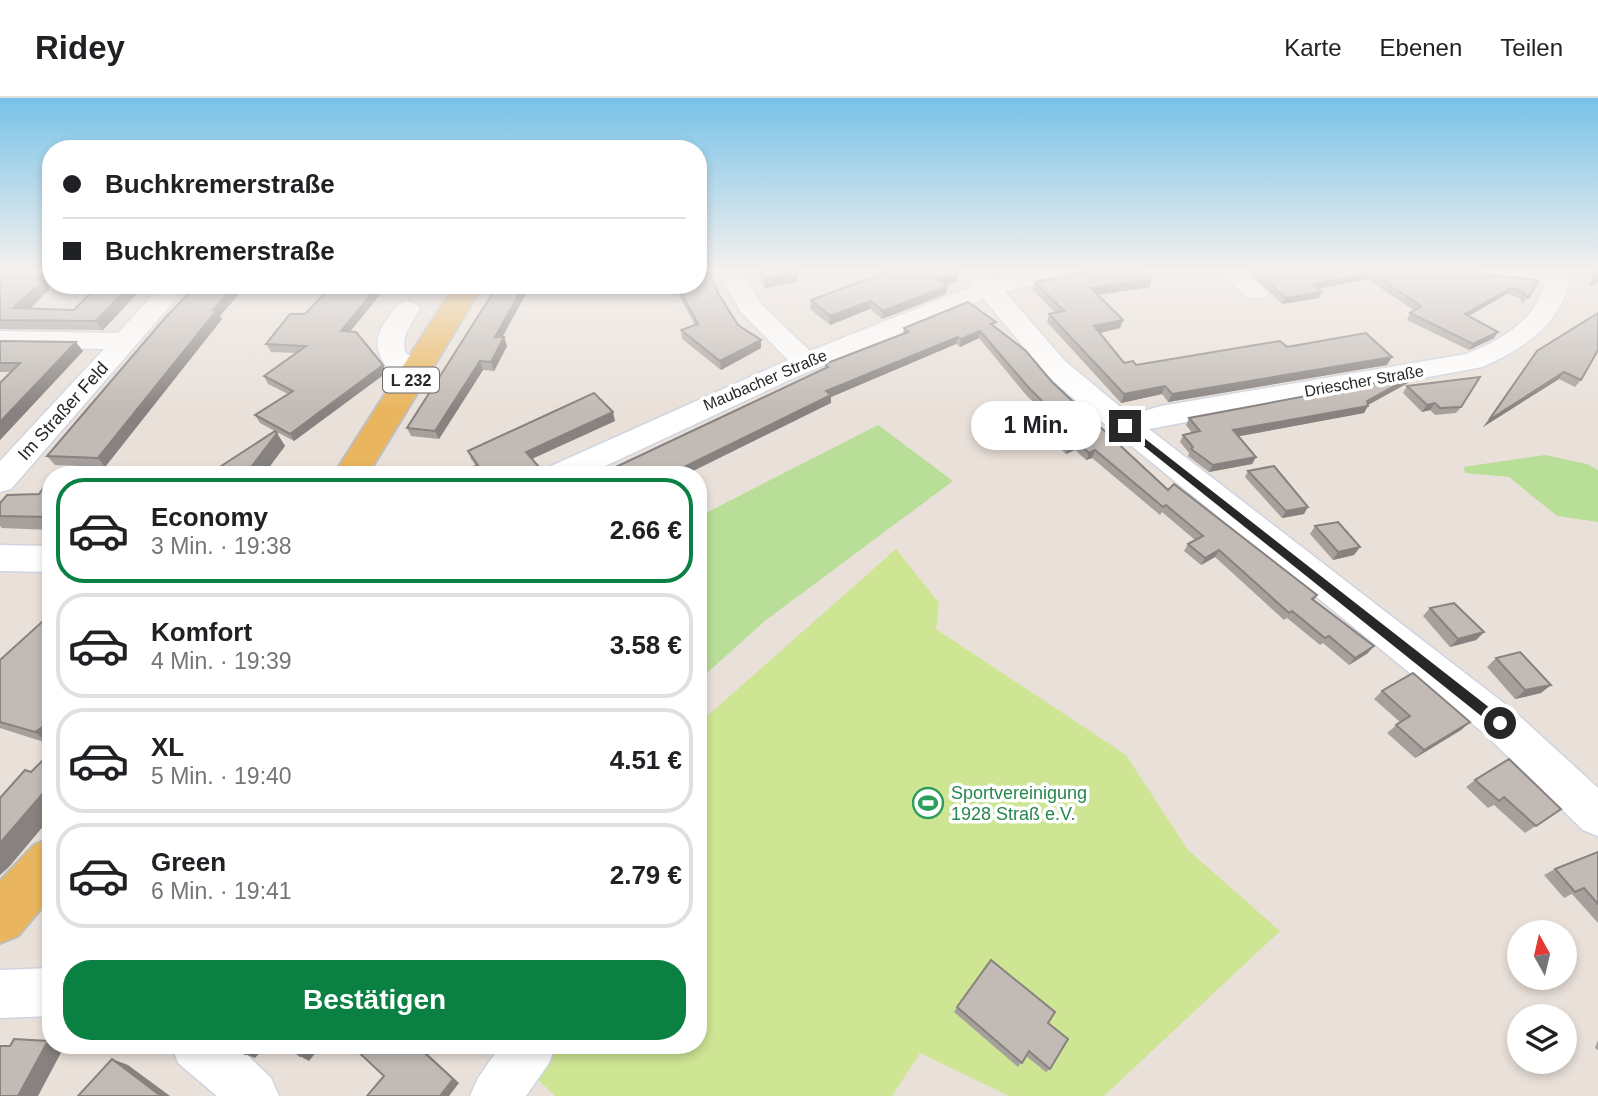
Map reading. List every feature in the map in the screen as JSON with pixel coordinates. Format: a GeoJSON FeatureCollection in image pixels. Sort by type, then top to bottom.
{"type":"FeatureCollection","features":[{"type":"Feature","properties":{"kind":"main road","name":"L 232"},"geometry":{"type":"LineString","coordinates":[[356,466],[449,318]]}},
{"type":"Feature","properties":{"kind":"main road"},"geometry":{"type":"LineString","coordinates":[[0,918],[42,871]]}},
{"type":"Feature","properties":{"kind":"street","name":"Im Straßer Feld"},"geometry":{"type":"LineString","coordinates":[[0,481],[146,318]]}},
{"type":"Feature","properties":{"kind":"street"},"geometry":{"type":"LineString","coordinates":[[402,318],[388,339],[388,351],[397,362],[421,364]]}},
{"type":"Feature","properties":{"kind":"street"},"geometry":{"type":"LineString","coordinates":[[761,318],[806,362]]}},
{"type":"Feature","properties":{"kind":"street","name":"Maubacher Straße"},"geometry":{"type":"LineString","coordinates":[[578,466],[698,408],[901,318]]}},
{"type":"Feature","properties":{"kind":"street"},"geometry":{"type":"LineString","coordinates":[[1013,318],[1055,367],[1125,426],[1500,723],[1598,816]]}},
{"type":"Feature","properties":{"kind":"street","name":"Driescher Straße"},"geometry":{"type":"LineString","coordinates":[[1125,426],[1161,415],[1472,361],[1500,350],[1532,326],[1537,318]]}},
{"type":"Feature","properties":{"kind":"street","name":"Im Straßer Feld"},"geometry":{"type":"LineString","coordinates":[[0,339],[125,341]]}},
{"type":"Feature","properties":{"kind":"street"},"geometry":{"type":"LineString","coordinates":[[0,558],[42,559]]}},
{"type":"Feature","properties":{"kind":"street"},"geometry":{"type":"LineString","coordinates":[[0,994],[42,992]]}},
{"type":"Feature","properties":{"kind":"street"},"geometry":{"type":"LineString","coordinates":[[209,1054],[253,1096]]}},
{"type":"Feature","properties":{"kind":"street"},"geometry":{"type":"LineString","coordinates":[[496,1096],[525,1054]]}},
{"type":"Feature","properties":{"kind":"green space"},"geometry":{"type":"Polygon","coordinates":[[[878,425],[953,481],[766,620],[707,673],[707,512],[878,425]]]}},
{"type":"Feature","properties":{"kind":"green space"},"geometry":{"type":"Polygon","coordinates":[[[1545,455],[1587,464],[1598,470],[1598,522],[1557,516],[1509,477],[1466,473],[1463,467],[1545,455]]]}},
{"type":"Feature","properties":{"kind":"green space","name":"Sportvereinigung 1928 Straß e.V."},"geometry":{"type":"Polygon","coordinates":[[[896,549],[939,603],[936,629],[1126,755],[1188,850],[1280,931],[1104,1096],[1009,1096],[920,1053],[892,1096],[555,1096],[511,1054],[707,1054],[707,716],[896,549]]]}},
{"type":"Feature","properties":{"kind":"building"},"geometry":{"type":"Polygon","coordinates":[[[0,318],[99,318],[96,321],[0,320],[0,318]]]}},
{"type":"Feature","properties":{"kind":"building"},"geometry":{"type":"Polygon","coordinates":[[[165,318],[211,318],[98,458],[47,456],[165,318]]]}},
{"type":"Feature","properties":{"kind":"building"},"geometry":{"type":"Polygon","coordinates":[[[287,318],[352,318],[341,331],[356,332],[383,365],[290,434],[255,415],[293,391],[264,376],[306,346],[266,344],[287,318]]]}},
{"type":"Feature","properties":{"kind":"building"},"geometry":{"type":"Polygon","coordinates":[[[477,318],[506,318],[495,337],[504,337],[491,362],[480,361],[435,431],[407,428],[477,318]]]}},
{"type":"Feature","properties":{"kind":"building"},"geometry":{"type":"Polygon","coordinates":[[[695,318],[733,318],[738,325],[761,340],[720,361],[681,330],[698,324],[695,318]]]}},
{"type":"Feature","properties":{"kind":"building"},"geometry":{"type":"Polygon","coordinates":[[[930,318],[990,318],[996,322],[991,324],[1026,351],[1052,382],[1168,490],[1174,484],[1317,595],[1312,599],[1374,646],[1355,658],[1329,636],[1325,638],[1292,611],[1289,613],[1219,550],[1205,558],[1188,544],[1203,536],[1166,505],[1163,507],[1095,450],[1089,453],[1077,442],[1069,446],[1050,429],[1064,423],[1029,388],[980,331],[961,339],[958,337],[826,391],[831,395],[686,466],[618,466],[828,367],[825,364],[908,332],[904,328],[930,318]]]}},
{"type":"Feature","properties":{"kind":"building"},"geometry":{"type":"Polygon","coordinates":[[[1052,318],[1121,318],[1123,320],[1094,326],[1124,363],[1133,361],[1136,365],[1280,341],[1287,347],[1366,333],[1392,357],[1172,394],[1165,386],[1124,394],[1052,318]]]}},
{"type":"Feature","properties":{"kind":"building"},"geometry":{"type":"Polygon","coordinates":[[[1419,318],[1472,318],[1498,332],[1473,344],[1419,318]]]}},
{"type":"Feature","properties":{"kind":"building"},"geometry":{"type":"Polygon","coordinates":[[[1591,318],[1598,318],[1598,350],[1581,380],[1564,372],[1489,420],[1537,351],[1591,318]]]}},
{"type":"Feature","properties":{"kind":"building"},"geometry":{"type":"Polygon","coordinates":[[[0,341],[76,342],[0,422],[0,383],[20,363],[0,363],[0,341]]]}},
{"type":"Feature","properties":{"kind":"building"},"geometry":{"type":"Polygon","coordinates":[[[1413,376],[1367,401],[1368,406],[1233,430],[1256,457],[1213,465],[1191,449],[1193,447],[1183,435],[1200,431],[1189,418],[1413,376]]]}},
{"type":"Feature","properties":{"kind":"building"},"geometry":{"type":"Polygon","coordinates":[[[1480,377],[1461,407],[1440,408],[1435,403],[1427,405],[1407,386],[1480,377]]]}},
{"type":"Feature","properties":{"kind":"building"},"geometry":{"type":"Polygon","coordinates":[[[594,393],[613,412],[526,452],[538,466],[476,466],[478,465],[468,451],[594,393]]]}},
{"type":"Feature","properties":{"kind":"building"},"geometry":{"type":"Polygon","coordinates":[[[275,431],[277,433],[252,466],[221,466],[275,431]]]}},
{"type":"Feature","properties":{"kind":"building"},"geometry":{"type":"Polygon","coordinates":[[[1274,466],[1308,507],[1286,511],[1248,471],[1274,466]]]}},
{"type":"Feature","properties":{"kind":"building"},"geometry":{"type":"Polygon","coordinates":[[[42,490],[42,517],[0,516],[0,503],[7,495],[39,494],[42,490]]]}},
{"type":"Feature","properties":{"kind":"building"},"geometry":{"type":"Polygon","coordinates":[[[1338,522],[1360,547],[1338,552],[1315,526],[1338,522]]]}},
{"type":"Feature","properties":{"kind":"building"},"geometry":{"type":"Polygon","coordinates":[[[1454,603],[1484,632],[1458,639],[1430,608],[1454,603]]]}},
{"type":"Feature","properties":{"kind":"building"},"geometry":{"type":"Polygon","coordinates":[[[42,622],[42,727],[35,732],[0,722],[0,660],[42,622]]]}},
{"type":"Feature","properties":{"kind":"building"},"geometry":{"type":"Polygon","coordinates":[[[1520,652],[1551,685],[1525,690],[1496,658],[1520,652]]]}},
{"type":"Feature","properties":{"kind":"building"},"geometry":{"type":"Polygon","coordinates":[[[1413,673],[1470,722],[1424,750],[1396,725],[1410,716],[1382,691],[1413,673]]]}},
{"type":"Feature","properties":{"kind":"building"},"geometry":{"type":"Polygon","coordinates":[[[1509,759],[1561,809],[1536,826],[1504,797],[1499,801],[1475,780],[1509,759]]]}},
{"type":"Feature","properties":{"kind":"building"},"geometry":{"type":"Polygon","coordinates":[[[42,761],[42,794],[0,843],[0,798],[25,770],[31,772],[42,761]]]}},
{"type":"Feature","properties":{"kind":"building"},"geometry":{"type":"Polygon","coordinates":[[[1598,852],[1598,904],[1584,888],[1575,892],[1555,869],[1598,852]]]}},
{"type":"Feature","properties":{"kind":"building"},"geometry":{"type":"Polygon","coordinates":[[[991,960],[1055,1012],[1048,1023],[1068,1039],[1050,1069],[1029,1051],[1022,1063],[957,1007],[991,960]]]}},
{"type":"Feature","properties":{"kind":"building"},"geometry":{"type":"Polygon","coordinates":[[[14,1039],[42,1041],[42,1052],[18,1096],[0,1096],[0,1046],[10,1046],[14,1039]]]}},
{"type":"Feature","properties":{"kind":"building"},"geometry":{"type":"Polygon","coordinates":[[[361,1054],[426,1054],[453,1079],[440,1096],[367,1096],[384,1076],[361,1054]]]}},
{"type":"Feature","properties":{"kind":"building"},"geometry":{"type":"Polygon","coordinates":[[[112,1059],[161,1096],[78,1096],[112,1059]]]}},
{"type":"Feature","properties":{"kind":"place","name":"Sportvereinigung 1928 Straß e.V."},"geometry":{"type":"Point","coordinates":[928,803]}},
{"type":"Feature","properties":{"kind":"route"},"geometry":{"type":"LineString","coordinates":[[1125,426],[1500,723]]}}]}
